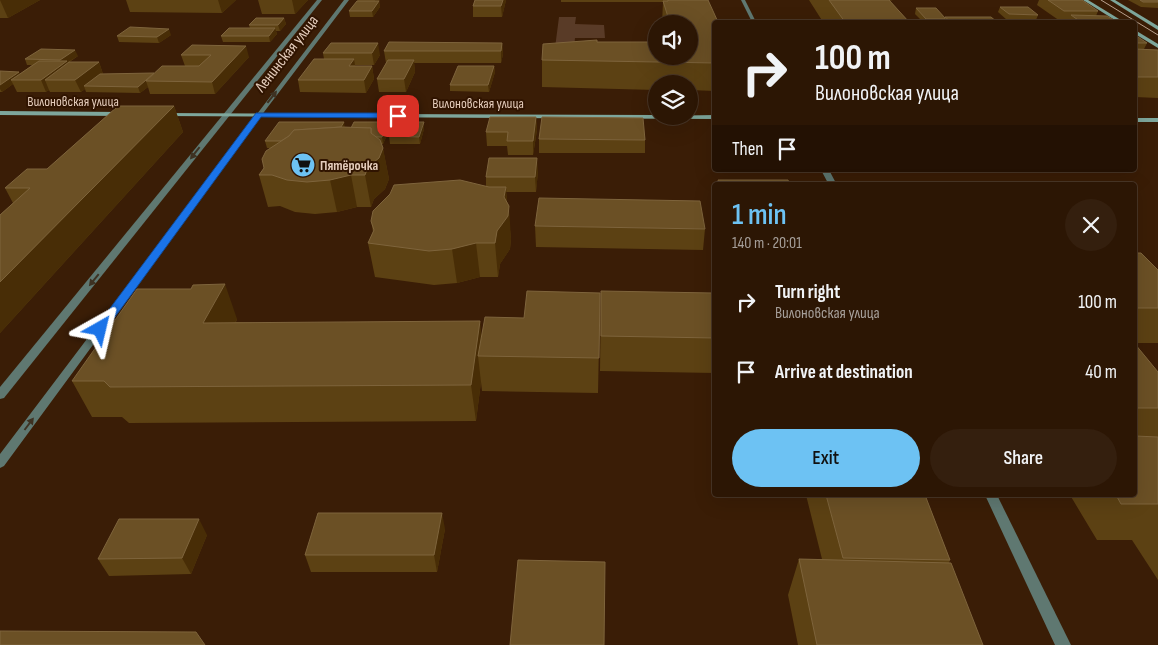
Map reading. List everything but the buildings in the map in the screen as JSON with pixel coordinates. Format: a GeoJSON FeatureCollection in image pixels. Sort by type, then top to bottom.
{"type":"FeatureCollection","features":[{"type":"Feature","properties":{"kind":"main road"},"geometry":{"type":"LineString","coordinates":[[1085,0],[1118,20]]}},
{"type":"Feature","properties":{"kind":"main road"},"geometry":{"type":"LineString","coordinates":[[1112,0],[1158,28]]}},
{"type":"Feature","properties":{"kind":"main road"},"geometry":{"type":"LineString","coordinates":[[1137,33],[1158,46]]}},
{"type":"Feature","properties":{"kind":"main road","name":"Вилоновская улица"},"geometry":{"type":"LineString","coordinates":[[0,113],[128,114]]}},
{"type":"Feature","properties":{"kind":"main road","name":"Вилоновская улица"},"geometry":{"type":"LineString","coordinates":[[157,114],[712,117]]}},
{"type":"Feature","properties":{"kind":"main road"},"geometry":{"type":"LineString","coordinates":[[1137,120],[1158,120]]}},
{"type":"Feature","properties":{"kind":"street","name":"Ленинская улица"},"geometry":{"type":"LineString","coordinates":[[0,395],[225,114],[320,0]]}},
{"type":"Feature","properties":{"kind":"street","name":"Ленинская улица"},"geometry":{"type":"LineString","coordinates":[[0,464],[259,115],[347,0]]}},
{"type":"Feature","properties":{"kind":"street"},"geometry":{"type":"LineString","coordinates":[[743,0],[753,20]]}},
{"type":"Feature","properties":{"kind":"street"},"geometry":{"type":"LineString","coordinates":[[991,497],[1063,645]]}},
{"type":"Feature","properties":{"kind":"shaded area"},"geometry":{"type":"Polygon","coordinates":[[[559,17],[576,17],[575,24],[604,25],[605,38],[575,38],[574,48],[555,48],[559,17]]]}},
{"type":"Feature","properties":{"kind":"tram line"},"geometry":{"type":"LineString","coordinates":[[1101,0],[1134,20]]}},
{"type":"Feature","properties":{"kind":"tram line"},"geometry":{"type":"LineString","coordinates":[[1137,22],[1158,35]]}},
{"type":"Feature","properties":{"kind":"place","name":"Пятёрочка"},"geometry":{"type":"Point","coordinates":[303,165]}},
{"type":"Feature","properties":{"kind":"route"},"geometry":{"type":"LineString","coordinates":[[100,329],[259,115],[398,116]]}}]}
